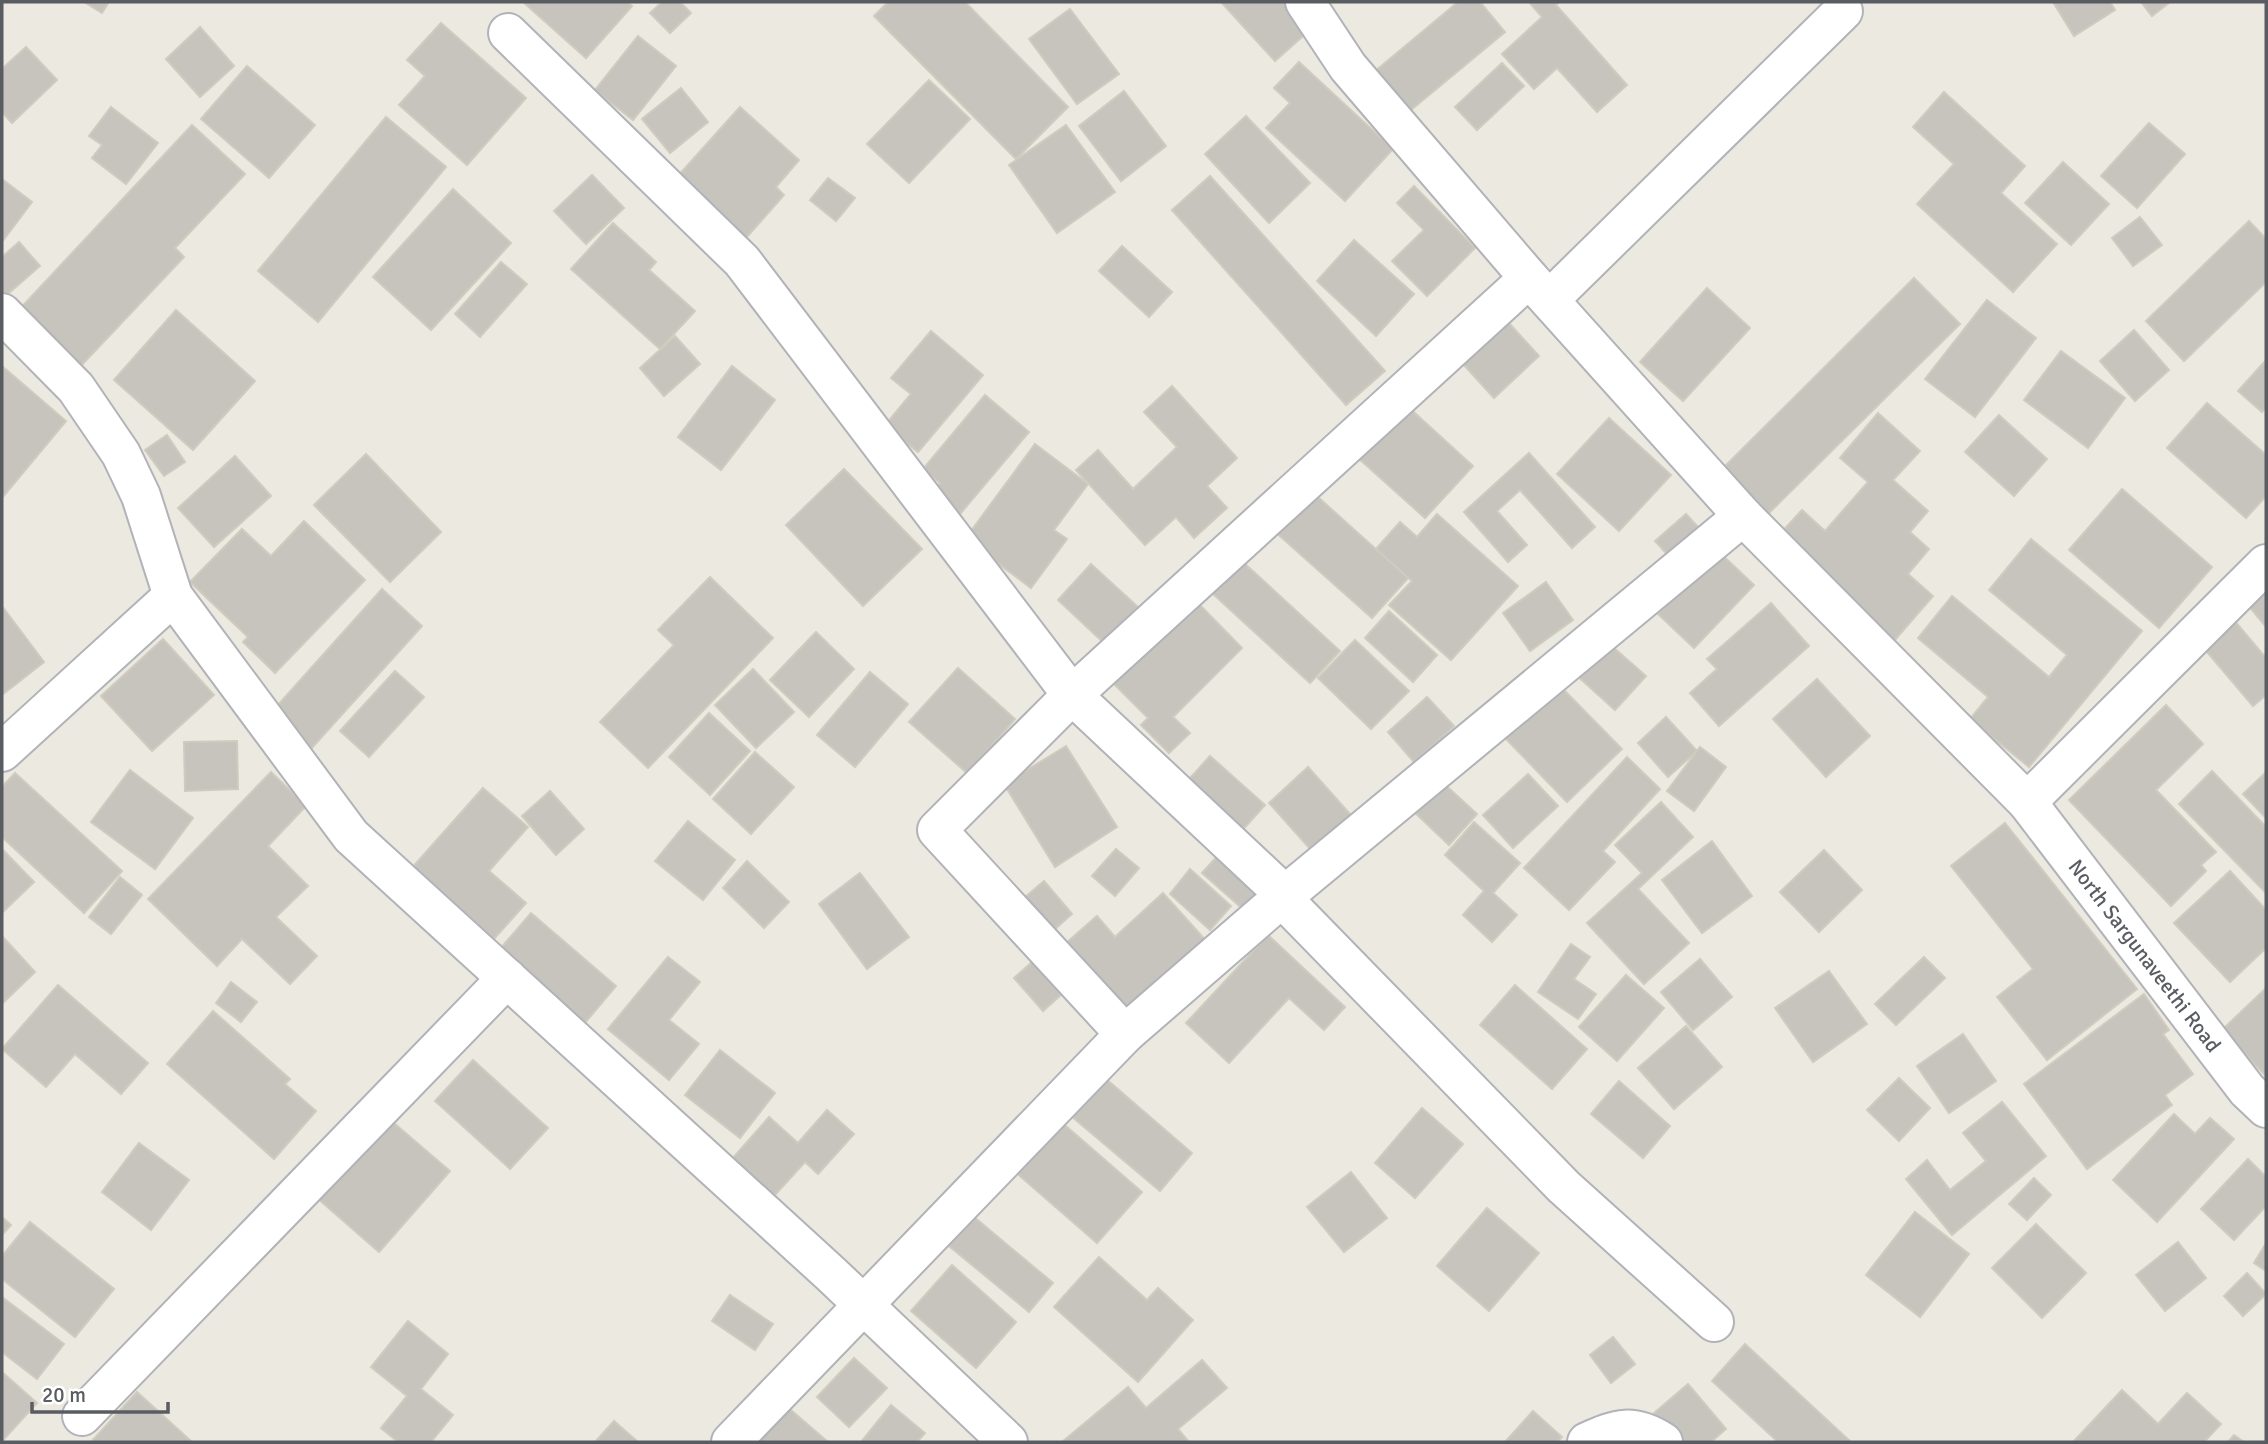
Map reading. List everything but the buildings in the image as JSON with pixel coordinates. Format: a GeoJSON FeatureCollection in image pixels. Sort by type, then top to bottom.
{"type":"FeatureCollection","features":[{"type":"Feature","properties":{"kind":"street","name":"North Sargunaveethi Road"},"geometry":{"type":"LineString","coordinates":[[1305,2],[1348,67],[1539,289],[1743,516],[2027,802],[2248,1090],[2266,1108]]}},
{"type":"Feature","properties":{"kind":"street"},"geometry":{"type":"LineString","coordinates":[[1125,1034],[937,830],[1072,695],[1539,289],[1843,10]]}},
{"type":"Feature","properties":{"kind":"street"},"geometry":{"type":"LineString","coordinates":[[508,33],[742,261],[1072,695],[1285,895]]}},
{"type":"Feature","properties":{"kind":"street"},"geometry":{"type":"LineString","coordinates":[[2,313],[76,388],[121,454],[141,496],[173,596],[351,836],[1008,1442]]}},
{"type":"Feature","properties":{"kind":"street"},"geometry":{"type":"LineString","coordinates":[[731,1442],[1125,1034],[1285,895],[1743,516]]}},
{"type":"Feature","properties":{"kind":"street"},"geometry":{"type":"LineString","coordinates":[[2027,802],[2266,564]]}},
{"type":"Feature","properties":{"kind":"street"},"geometry":{"type":"LineString","coordinates":[[2,752],[173,596]]}},
{"type":"Feature","properties":{"kind":"street"},"geometry":{"type":"LineString","coordinates":[[1285,895],[1283,899],[1564,1187],[1714,1322]]}},
{"type":"Feature","properties":{"kind":"street"},"geometry":{"type":"LineString","coordinates":[[82,1416],[507,978]]}},
{"type":"Feature","properties":{"kind":"street"},"geometry":{"type":"LineString","coordinates":[[1587,1442],[1616,1429],[1646,1432],[1663,1442]]}}]}
